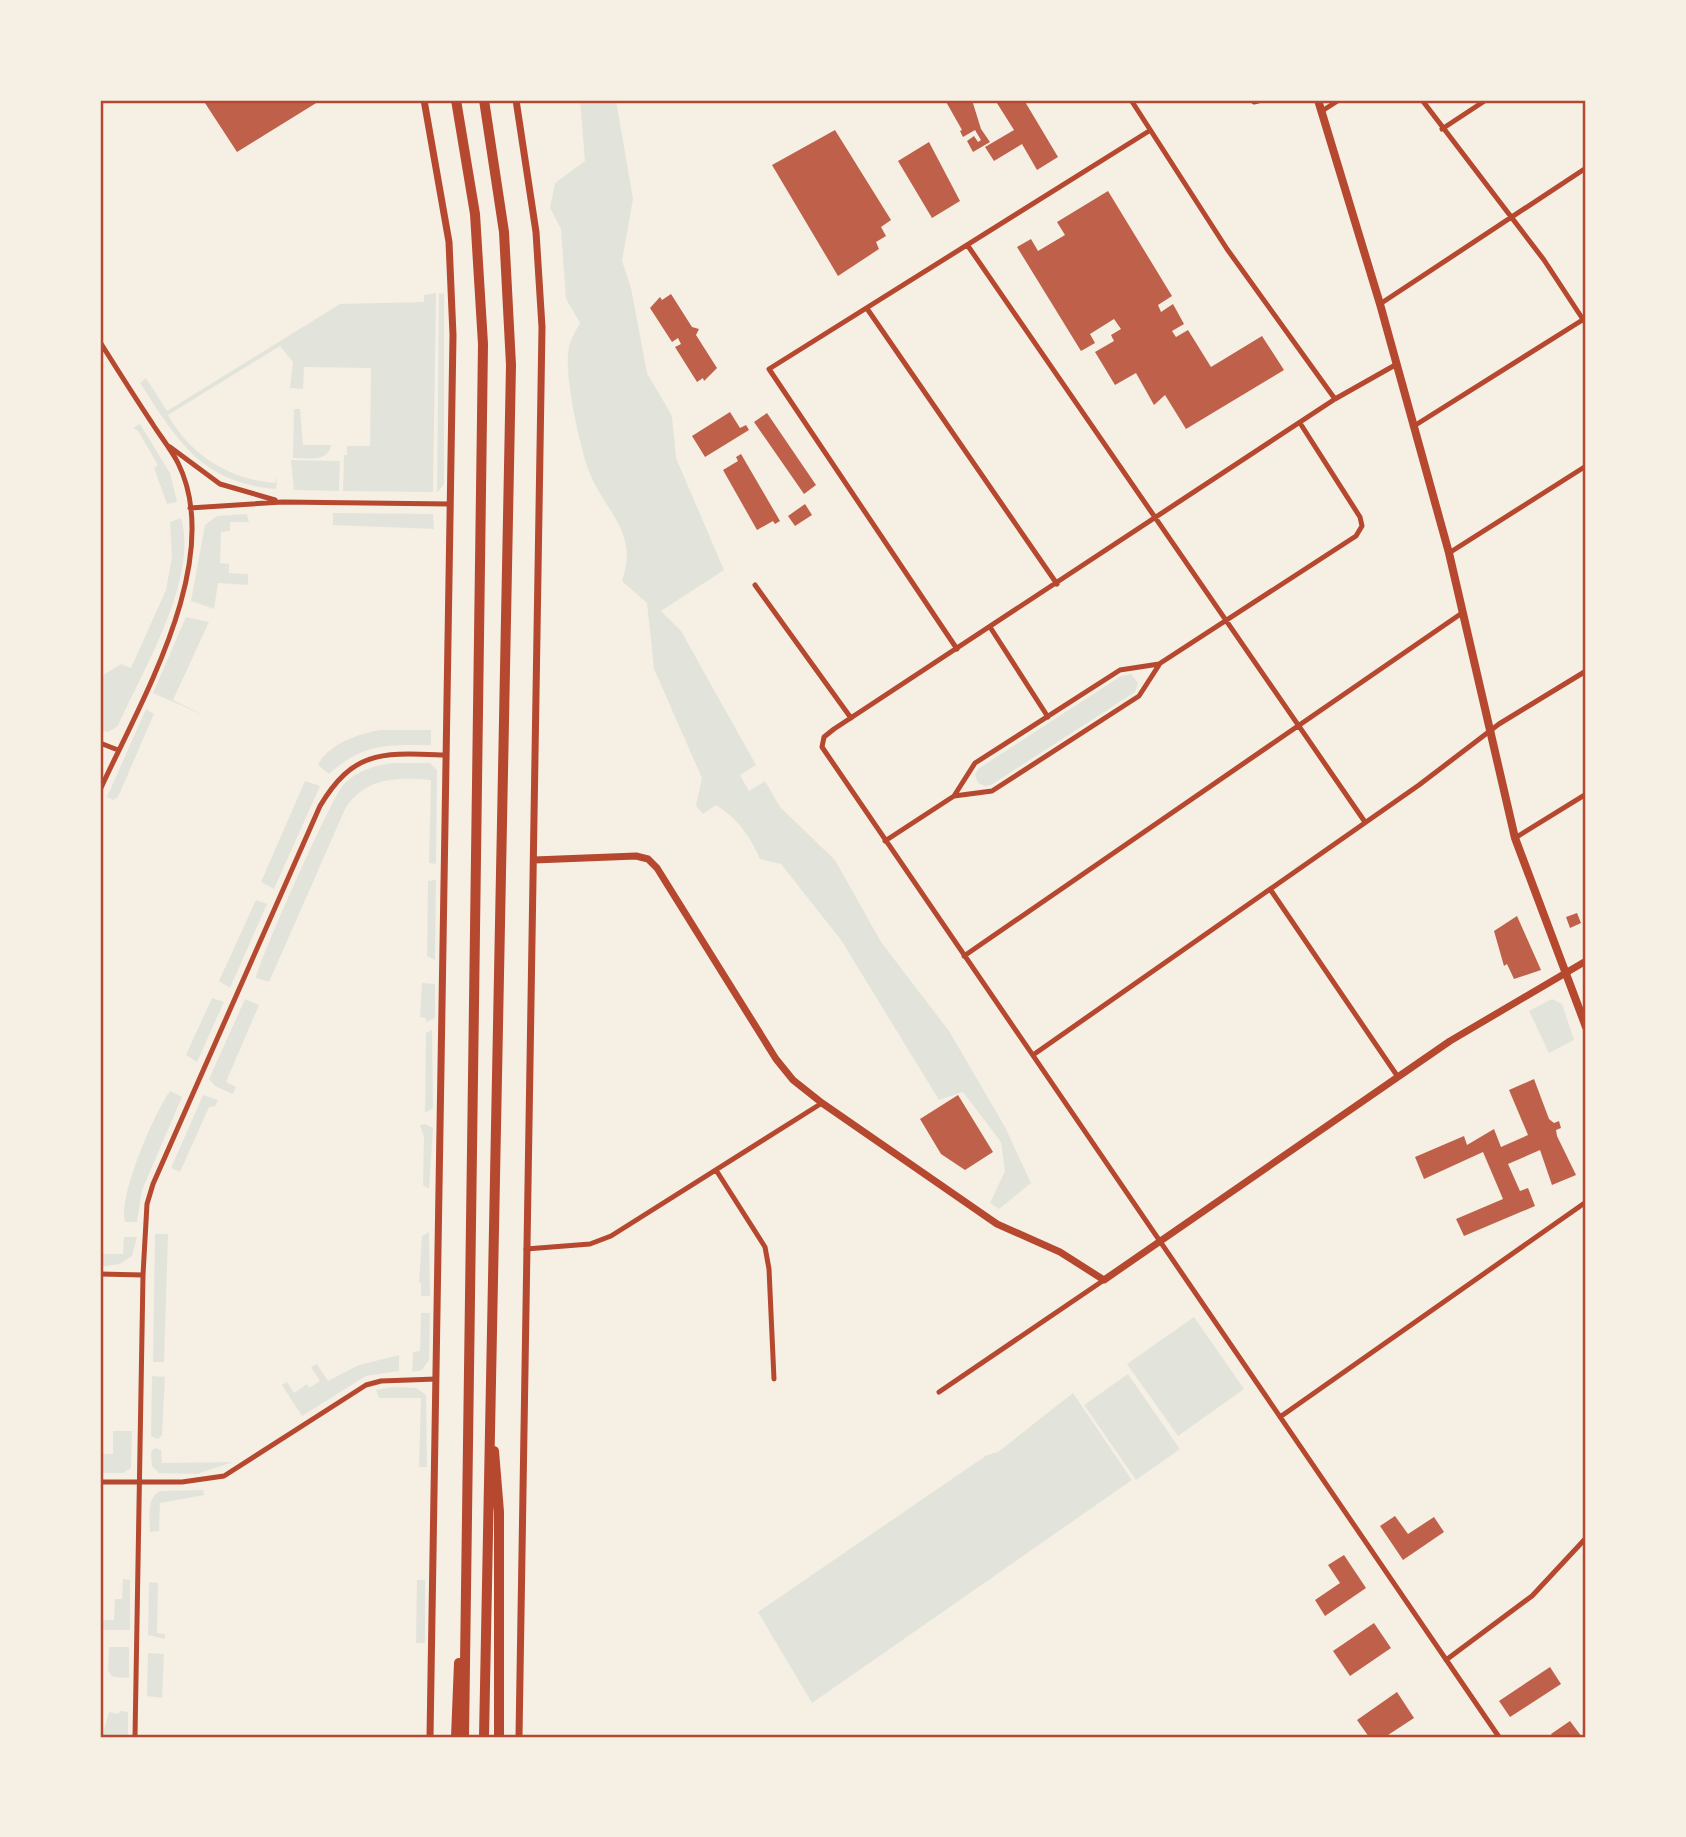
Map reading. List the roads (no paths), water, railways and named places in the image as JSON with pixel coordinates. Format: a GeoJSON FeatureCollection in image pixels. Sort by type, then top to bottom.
{"type":"FeatureCollection","features":[{"type":"Feature","properties":{"kind":"highway"},"geometry":{"type":"LineString","coordinates":[[456,100],[475,214],[483,344],[464,1737]]}},
{"type":"Feature","properties":{"kind":"highway"},"geometry":{"type":"LineString","coordinates":[[484,100],[504,232],[510,351],[484,1737]]}},
{"type":"Feature","properties":{"kind":"highway"},"geometry":{"type":"LineString","coordinates":[[490,1385],[499,1513],[499,1737]]}},
{"type":"Feature","properties":{"kind":"highway"},"geometry":{"type":"LineString","coordinates":[[456,1737],[464,1586]]}},
{"type":"Feature","properties":{"kind":"main road"},"geometry":{"type":"LineString","coordinates":[[1318,100],[1380,304],[1449,553],[1515,838],[1586,1027]]}},
{"type":"Feature","properties":{"kind":"street"},"geometry":{"type":"LineString","coordinates":[[424,100],[449,242],[453,335],[430,1737]]}},
{"type":"Feature","properties":{"kind":"street"},"geometry":{"type":"LineString","coordinates":[[516,100],[536,232],[542,327],[519,1737]]}},
{"type":"Feature","properties":{"kind":"street"},"geometry":{"type":"LineString","coordinates":[[1131,100],[1235,261],[1335,399]]}},
{"type":"Feature","properties":{"kind":"street"},"geometry":{"type":"LineString","coordinates":[[1254,102],[1262,100]]}},
{"type":"Feature","properties":{"kind":"street"},"geometry":{"type":"LineString","coordinates":[[1322,111],[1339,100]]}},
{"type":"Feature","properties":{"kind":"street"},"geometry":{"type":"LineString","coordinates":[[1414,426],[1585,320],[1544,260],[1422,100]]}},
{"type":"Feature","properties":{"kind":"street"},"geometry":{"type":"LineString","coordinates":[[1442,129],[1486,100]]}},
{"type":"Feature","properties":{"kind":"street"},"geometry":{"type":"LineString","coordinates":[[957,649],[769,369],[868,310],[1149,131]]}},
{"type":"Feature","properties":{"kind":"street"},"geometry":{"type":"LineString","coordinates":[[1380,304],[1586,169]]}},
{"type":"Feature","properties":{"kind":"street"},"geometry":{"type":"LineString","coordinates":[[968,246],[1365,821]]}},
{"type":"Feature","properties":{"kind":"street"},"geometry":{"type":"LineString","coordinates":[[868,310],[1057,584]]}},
{"type":"Feature","properties":{"kind":"street"},"geometry":{"type":"LineString","coordinates":[[100,342],[178,463],[190,508],[192,536],[186,589],[172,629],[100,790]]}},
{"type":"Feature","properties":{"kind":"street"},"geometry":{"type":"LineString","coordinates":[[1397,364],[1335,399],[851,718],[823,740],[824,752],[1499,1737]]}},
{"type":"Feature","properties":{"kind":"street"},"geometry":{"type":"LineString","coordinates":[[885,841],[954,796],[975,763],[1120,670],[1159,664],[1360,531],[1360,517],[1300,423]]}},
{"type":"Feature","properties":{"kind":"street"},"geometry":{"type":"LineString","coordinates":[[165,443],[220,484],[282,502]]}},
{"type":"Feature","properties":{"kind":"street"},"geometry":{"type":"LineString","coordinates":[[1449,553],[1586,466]]}},
{"type":"Feature","properties":{"kind":"street"},"geometry":{"type":"LineString","coordinates":[[190,508],[282,502],[450,504]]}},
{"type":"Feature","properties":{"kind":"street"},"geometry":{"type":"LineString","coordinates":[[755,585],[851,718]]}},
{"type":"Feature","properties":{"kind":"street"},"geometry":{"type":"LineString","coordinates":[[964,956],[1462,613]]}},
{"type":"Feature","properties":{"kind":"street"},"geometry":{"type":"LineString","coordinates":[[990,628],[1048,717]]}},
{"type":"Feature","properties":{"kind":"street"},"geometry":{"type":"LineString","coordinates":[[954,796],[992,791],[1139,696],[1159,664]]}},
{"type":"Feature","properties":{"kind":"street"},"geometry":{"type":"LineString","coordinates":[[1033,1055],[1489,733],[1586,671]]}},
{"type":"Feature","properties":{"kind":"street"},"geometry":{"type":"LineString","coordinates":[[100,743],[118,750]]}},
{"type":"Feature","properties":{"kind":"street"},"geometry":{"type":"LineString","coordinates":[[135,1737],[142,1482],[143,1275],[147,1204],[153,1184],[320,807],[334,783],[349,768],[367,760],[398,754],[445,755]]}},
{"type":"Feature","properties":{"kind":"street"},"geometry":{"type":"LineString","coordinates":[[1515,838],[1586,794]]}},
{"type":"Feature","properties":{"kind":"street"},"geometry":{"type":"LineString","coordinates":[[534,860],[636,856],[653,862],[776,1059],[793,1080],[822,1104],[997,1224],[1018,1236],[1060,1252],[1104,1280]]}},
{"type":"Feature","properties":{"kind":"street"},"geometry":{"type":"LineString","coordinates":[[1270,889],[1399,1078]]}},
{"type":"Feature","properties":{"kind":"street"},"geometry":{"type":"LineString","coordinates":[[939,1392],[1450,1041],[1586,961]]}},
{"type":"Feature","properties":{"kind":"street"},"geometry":{"type":"LineString","coordinates":[[526,1249],[590,1244],[611,1236],[822,1104]]}},
{"type":"Feature","properties":{"kind":"street"},"geometry":{"type":"LineString","coordinates":[[716,1170],[765,1247],[769,1269],[774,1379]]}},
{"type":"Feature","properties":{"kind":"street"},"geometry":{"type":"LineString","coordinates":[[1280,1417],[1586,1202]]}},
{"type":"Feature","properties":{"kind":"street"},"geometry":{"type":"LineString","coordinates":[[100,1274],[143,1275]]}},
{"type":"Feature","properties":{"kind":"street"},"geometry":{"type":"LineString","coordinates":[[100,1482],[206,1481],[224,1476],[366,1385],[381,1381],[436,1379]]}},
{"type":"Feature","properties":{"kind":"street"},"geometry":{"type":"LineString","coordinates":[[1446,1660],[1532,1596],[1586,1538]]}}]}
